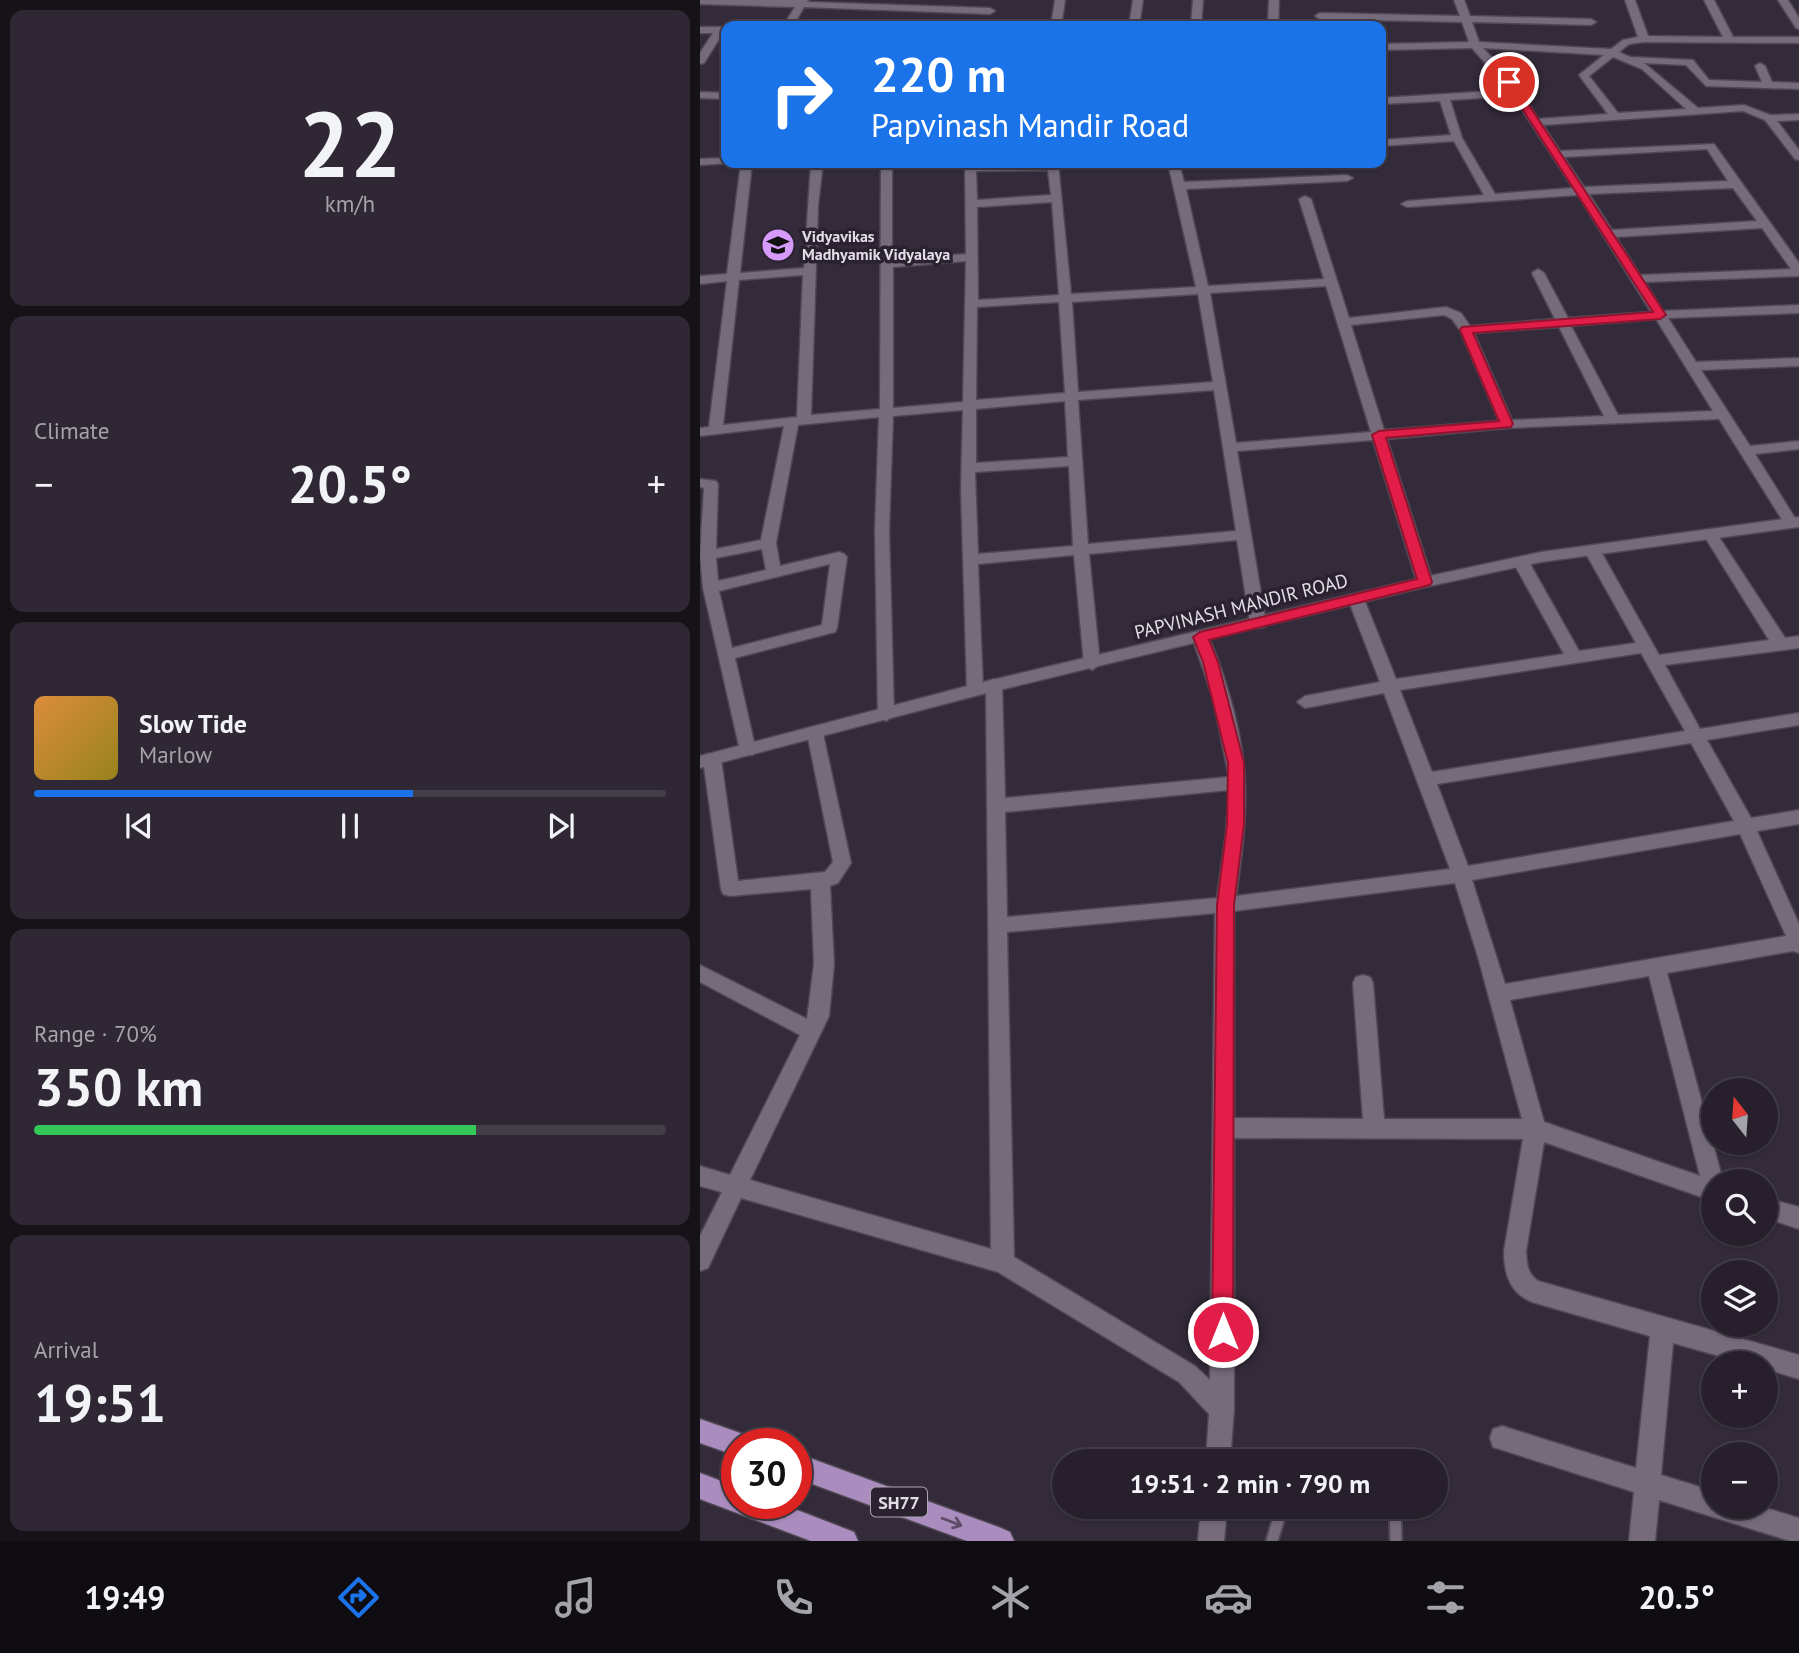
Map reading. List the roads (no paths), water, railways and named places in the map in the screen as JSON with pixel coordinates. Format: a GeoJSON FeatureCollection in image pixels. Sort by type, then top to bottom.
{"type":"FeatureCollection","features":[{"type":"Feature","properties":{"kind":"main road"},"geometry":{"type":"LineString","coordinates":[[700,1431],[721,1438]]}},
{"type":"Feature","properties":{"kind":"main road","name":"SH77"},"geometry":{"type":"LineString","coordinates":[[812,1471],[1001,1541]]}},
{"type":"Feature","properties":{"kind":"main road"},"geometry":{"type":"LineString","coordinates":[[700,1486],[721,1494]]}},
{"type":"Feature","properties":{"kind":"main road"},"geometry":{"type":"LineString","coordinates":[[787,1519],[845,1541]]}},
{"type":"Feature","properties":{"kind":"street"},"geometry":{"type":"LineString","coordinates":[[988,21],[992,0]]}},
{"type":"Feature","properties":{"kind":"street"},"geometry":{"type":"LineString","coordinates":[[1057,21],[1060,0]]}},
{"type":"Feature","properties":{"kind":"street"},"geometry":{"type":"LineString","coordinates":[[1135,21],[1138,0]]}},
{"type":"Feature","properties":{"kind":"street"},"geometry":{"type":"LineString","coordinates":[[1196,21],[1198,0]]}},
{"type":"Feature","properties":{"kind":"street"},"geometry":{"type":"LineString","coordinates":[[1273,21],[1274,0]]}},
{"type":"Feature","properties":{"kind":"street"},"geometry":{"type":"LineString","coordinates":[[1459,0],[1475,45],[1516,93],[1536,122],[1746,451],[1795,522]]}},
{"type":"Feature","properties":{"kind":"street"},"geometry":{"type":"LineString","coordinates":[[1630,0],[1644,38]]}},
{"type":"Feature","properties":{"kind":"street"},"geometry":{"type":"LineString","coordinates":[[1709,0],[1729,39]]}},
{"type":"Feature","properties":{"kind":"street"},"geometry":{"type":"LineString","coordinates":[[1781,0],[1799,1]]}},
{"type":"Feature","properties":{"kind":"street"},"geometry":{"type":"LineString","coordinates":[[1781,0],[1799,26]]}},
{"type":"Feature","properties":{"kind":"street"},"geometry":{"type":"LineString","coordinates":[[700,1],[802,2],[990,11]]}},
{"type":"Feature","properties":{"kind":"street"},"geometry":{"type":"LineString","coordinates":[[791,21],[802,2]]}},
{"type":"Feature","properties":{"kind":"street"},"geometry":{"type":"LineString","coordinates":[[1320,16],[1591,22]]}},
{"type":"Feature","properties":{"kind":"street"},"geometry":{"type":"LineString","coordinates":[[700,30],[721,30]]}},
{"type":"Feature","properties":{"kind":"street"},"geometry":{"type":"LineString","coordinates":[[700,61],[721,33]]}},
{"type":"Feature","properties":{"kind":"street"},"geometry":{"type":"LineString","coordinates":[[1615,116],[1584,75],[1626,42],[1644,38],[1799,40]]}},
{"type":"Feature","properties":{"kind":"street"},"geometry":{"type":"LineString","coordinates":[[1386,47],[1475,45],[1610,52],[1633,59],[1689,62],[1706,83],[1799,86]]}},
{"type":"Feature","properties":{"kind":"street"},"geometry":{"type":"LineString","coordinates":[[1633,59],[1654,73],[1694,110]]}},
{"type":"Feature","properties":{"kind":"street"},"geometry":{"type":"LineString","coordinates":[[1760,66],[1768,85]]}},
{"type":"Feature","properties":{"kind":"street"},"geometry":{"type":"LineString","coordinates":[[1386,101],[1516,93]]}},
{"type":"Feature","properties":{"kind":"street"},"geometry":{"type":"LineString","coordinates":[[700,95],[721,96]]}},
{"type":"Feature","properties":{"kind":"street"},"geometry":{"type":"LineString","coordinates":[[1444,97],[1457,138],[1492,198]]}},
{"type":"Feature","properties":{"kind":"street"},"geometry":{"type":"LineString","coordinates":[[1536,122],[1744,108],[1769,118],[1799,117]]}},
{"type":"Feature","properties":{"kind":"street"},"geometry":{"type":"LineString","coordinates":[[1769,118],[1799,157]]}},
{"type":"Feature","properties":{"kind":"street"},"geometry":{"type":"LineString","coordinates":[[1386,143],[1457,138]]}},
{"type":"Feature","properties":{"kind":"street"},"geometry":{"type":"LineString","coordinates":[[1557,154],[1710,146],[1798,268]]}},
{"type":"Feature","properties":{"kind":"street"},"geometry":{"type":"LineString","coordinates":[[700,162],[721,160]]}},
{"type":"Feature","properties":{"kind":"street"},"geometry":{"type":"LineString","coordinates":[[716,430],[745,168]]}},
{"type":"Feature","properties":{"kind":"street"},"geometry":{"type":"LineString","coordinates":[[774,573],[768,543],[798,420],[817,168]]}},
{"type":"Feature","properties":{"kind":"street"},"geometry":{"type":"LineString","coordinates":[[886,168],[886,412],[882,530],[886,715]]}},
{"type":"Feature","properties":{"kind":"street"},"geometry":{"type":"LineString","coordinates":[[971,168],[968,468],[970,560],[997,806],[1003,1263]]}},
{"type":"Feature","properties":{"kind":"street"},"geometry":{"type":"LineString","coordinates":[[1054,168],[1066,298],[1081,549],[1092,664]]}},
{"type":"Feature","properties":{"kind":"street"},"geometry":{"type":"LineString","coordinates":[[1175,168],[1203,290],[1258,624]]}},
{"type":"Feature","properties":{"kind":"street"},"geometry":{"type":"LineString","coordinates":[[1179,186],[1347,178]]}},
{"type":"Feature","properties":{"kind":"street"},"geometry":{"type":"LineString","coordinates":[[1407,204],[1581,191],[1736,184]]}},
{"type":"Feature","properties":{"kind":"street"},"geometry":{"type":"LineString","coordinates":[[972,204],[1056,198]]}},
{"type":"Feature","properties":{"kind":"street"},"geometry":{"type":"LineString","coordinates":[[1305,199],[1425,582]]}},
{"type":"Feature","properties":{"kind":"street"},"geometry":{"type":"LineString","coordinates":[[1609,234],[1765,224]]}},
{"type":"Feature","properties":{"kind":"street"},"geometry":{"type":"LineString","coordinates":[[885,264],[972,257]]}},
{"type":"Feature","properties":{"kind":"street"},"geometry":{"type":"LineString","coordinates":[[1638,279],[1798,268]]}},
{"type":"Feature","properties":{"kind":"street"},"geometry":{"type":"LineString","coordinates":[[700,281],[809,271]]}},
{"type":"Feature","properties":{"kind":"street"},"geometry":{"type":"LineString","coordinates":[[1538,273],[1614,421]]}},
{"type":"Feature","properties":{"kind":"street"},"geometry":{"type":"LineString","coordinates":[[971,303],[1331,282]]}},
{"type":"Feature","properties":{"kind":"street"},"geometry":{"type":"LineString","coordinates":[[1466,330],[1660,315],[1799,309]]}},
{"type":"Feature","properties":{"kind":"street"},"geometry":{"type":"LineString","coordinates":[[1344,322],[1446,312],[1457,316],[1466,330],[1507,424]]}},
{"type":"Feature","properties":{"kind":"street"},"geometry":{"type":"LineString","coordinates":[[1693,366],[1799,362]]}},
{"type":"Feature","properties":{"kind":"street"},"geometry":{"type":"LineString","coordinates":[[700,432],[886,412],[1219,386]]}},
{"type":"Feature","properties":{"kind":"street"},"geometry":{"type":"LineString","coordinates":[[1229,448],[1507,424],[1723,415]]}},
{"type":"Feature","properties":{"kind":"street"},"geometry":{"type":"LineString","coordinates":[[1746,451],[1799,445]]}},
{"type":"Feature","properties":{"kind":"street"},"geometry":{"type":"LineString","coordinates":[[968,468],[1076,461]]}},
{"type":"Feature","properties":{"kind":"street"},"geometry":{"type":"LineString","coordinates":[[700,483],[711,484],[708,555],[711,588],[747,751]]}},
{"type":"Feature","properties":{"kind":"street","name":"PAPVINASH MANDIR ROAD"},"geometry":{"type":"LineString","coordinates":[[706,761],[984,688],[1425,582],[1592,550],[1795,522]]}},
{"type":"Feature","properties":{"kind":"street"},"geometry":{"type":"LineString","coordinates":[[1710,534],[1780,644]]}},
{"type":"Feature","properties":{"kind":"street"},"geometry":{"type":"LineString","coordinates":[[970,560],[1243,535]]}},
{"type":"Feature","properties":{"kind":"street"},"geometry":{"type":"LineString","coordinates":[[708,555],[768,543]]}},
{"type":"Feature","properties":{"kind":"street"},"geometry":{"type":"LineString","coordinates":[[1497,994],[1799,943],[1745,824],[1592,550]]}},
{"type":"Feature","properties":{"kind":"street"},"geometry":{"type":"LineString","coordinates":[[711,588],[839,558],[830,628],[726,655]]}},
{"type":"Feature","properties":{"kind":"street"},"geometry":{"type":"LineString","coordinates":[[1521,562],[1575,658]]}},
{"type":"Feature","properties":{"kind":"street"},"geometry":{"type":"LineString","coordinates":[[1356,599],[1461,876],[1535,1129],[1514,1251],[1521,1284],[1532,1291],[1799,1367]]}},
{"type":"Feature","properties":{"kind":"street"},"geometry":{"type":"LineString","coordinates":[[1200,637],[1211,662],[1236,763],[1236,824],[1225,905],[1222,1409],[1219,1449]]}},
{"type":"Feature","properties":{"kind":"street"},"geometry":{"type":"LineString","coordinates":[[1305,702],[1575,658],[1799,642]]}},
{"type":"Feature","properties":{"kind":"street"},"geometry":{"type":"LineString","coordinates":[[1426,779],[1799,719]]}},
{"type":"Feature","properties":{"kind":"street"},"geometry":{"type":"LineString","coordinates":[[706,761],[730,889],[831,878],[842,863],[816,733]]}},
{"type":"Feature","properties":{"kind":"street"},"geometry":{"type":"LineString","coordinates":[[997,806],[1236,783]]}},
{"type":"Feature","properties":{"kind":"street"},"geometry":{"type":"LineString","coordinates":[[999,925],[1225,905],[1461,876],[1745,824],[1799,817]]}},
{"type":"Feature","properties":{"kind":"street"},"geometry":{"type":"LineString","coordinates":[[700,1259],[819,1016],[824,964],[820,880]]}},
{"type":"Feature","properties":{"kind":"street"},"geometry":{"type":"LineString","coordinates":[[1656,967],[1708,1169]]}},
{"type":"Feature","properties":{"kind":"street"},"geometry":{"type":"LineString","coordinates":[[700,973],[811,1031]]}},
{"type":"Feature","properties":{"kind":"street"},"geometry":{"type":"LineString","coordinates":[[1363,984],[1374,1128]]}},
{"type":"Feature","properties":{"kind":"street"},"geometry":{"type":"LineString","coordinates":[[1224,1128],[1535,1129],[1701,1184]]}},
{"type":"Feature","properties":{"kind":"street"},"geometry":{"type":"LineString","coordinates":[[700,1176],[1003,1263],[1187,1374],[1222,1409]]}},
{"type":"Feature","properties":{"kind":"street"},"geometry":{"type":"LineString","coordinates":[[1778,1212],[1799,1218]]}},
{"type":"Feature","properties":{"kind":"street"},"geometry":{"type":"LineString","coordinates":[[1642,1541],[1662,1329]]}},
{"type":"Feature","properties":{"kind":"street"},"geometry":{"type":"LineString","coordinates":[[1502,1438],[1701,1500]]}},
{"type":"Feature","properties":{"kind":"street"},"geometry":{"type":"LineString","coordinates":[[1211,1541],[1213,1519]]}},
{"type":"Feature","properties":{"kind":"street"},"geometry":{"type":"LineString","coordinates":[[1760,1519],[1799,1531]]}},
{"type":"Feature","properties":{"kind":"lane"},"geometry":{"type":"LineString","coordinates":[[1272,1541],[1278,1519]]}},
{"type":"Feature","properties":{"kind":"lane"},"geometry":{"type":"LineString","coordinates":[[1395,1519],[1396,1541]]}},
{"type":"Feature","properties":{"kind":"place","name":"Vidyavikas Madhyamik Vidyalaya"},"geometry":{"type":"Point","coordinates":[778,245]}}]}
